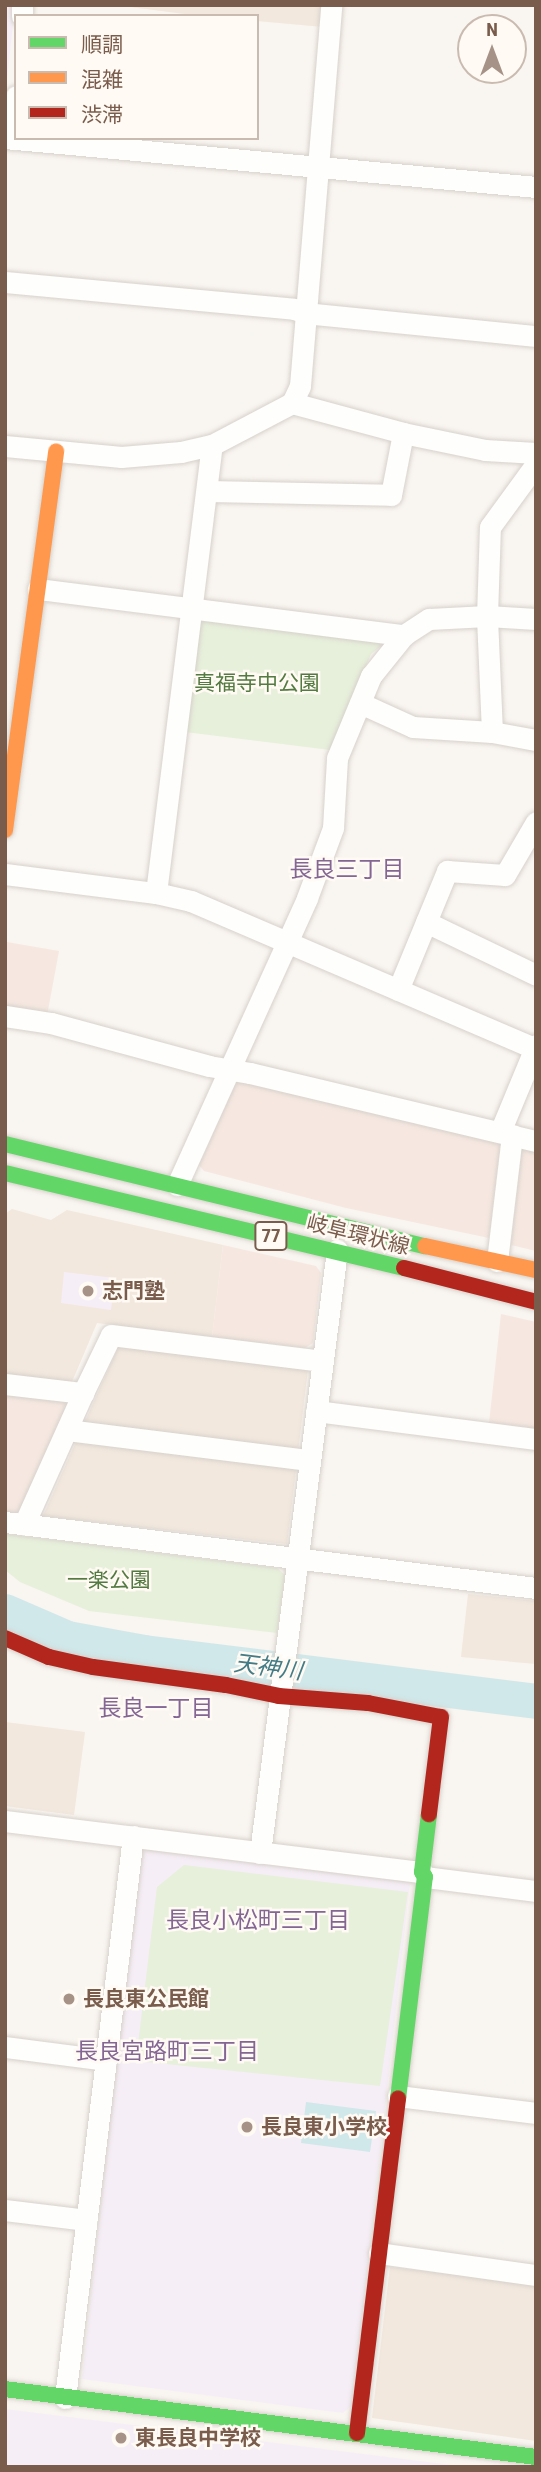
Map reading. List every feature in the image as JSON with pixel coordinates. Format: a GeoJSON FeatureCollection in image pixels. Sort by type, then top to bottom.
{"type":"FeatureCollection","features":[{"type":"Feature","properties":{"kind":"street"},"geometry":{"type":"LineString","coordinates":[[5,446],[121,457],[181,453],[212,445],[292,403],[300,386],[331,5]]}},
{"type":"Feature","properties":{"kind":"street"},"geometry":{"type":"LineString","coordinates":[[9,139],[14,108]]}},
{"type":"Feature","properties":{"kind":"street"},"geometry":{"type":"LineString","coordinates":[[21,140],[318,165],[536,187]]}},
{"type":"Feature","properties":{"kind":"street"},"geometry":{"type":"LineString","coordinates":[[5,282],[295,309],[305,313],[536,336]]}},
{"type":"Feature","properties":{"kind":"street"},"geometry":{"type":"LineString","coordinates":[[292,403],[403,433],[485,450],[536,453]]}},
{"type":"Feature","properties":{"kind":"street"},"geometry":{"type":"LineString","coordinates":[[206,491],[391,495],[403,433]]}},
{"type":"Feature","properties":{"kind":"street"},"geometry":{"type":"LineString","coordinates":[[156,892],[212,445]]}},
{"type":"Feature","properties":{"kind":"street"},"geometry":{"type":"LineString","coordinates":[[5,831],[14,703],[38,589],[56,451]]}},
{"type":"Feature","properties":{"kind":"street"},"geometry":{"type":"LineString","coordinates":[[492,732],[487,617],[491,527],[536,464]]}},
{"type":"Feature","properties":{"kind":"street"},"geometry":{"type":"LineString","coordinates":[[38,589],[404,635]]}},
{"type":"Feature","properties":{"kind":"street"},"geometry":{"type":"LineString","coordinates":[[177,1185],[288,943],[333,828],[337,758],[371,676],[404,635],[429,619],[536,619]]}},
{"type":"Feature","properties":{"kind":"street"},"geometry":{"type":"LineString","coordinates":[[360,703],[413,727],[492,732],[536,740]]}},
{"type":"Feature","properties":{"kind":"street"},"geometry":{"type":"LineString","coordinates":[[398,990],[447,871],[505,875],[536,822]]}},
{"type":"Feature","properties":{"kind":"street"},"geometry":{"type":"LineString","coordinates":[[5,874],[156,892],[191,901],[535,1047],[506,1133],[497,1261]]}},
{"type":"Feature","properties":{"kind":"street"},"geometry":{"type":"LineString","coordinates":[[426,922],[536,975]]}},
{"type":"Feature","properties":{"kind":"street"},"geometry":{"type":"LineString","coordinates":[[5,1016],[51,1023],[228,1069],[536,1140]]}},
{"type":"Feature","properties":{"kind":"street","name":"岐阜環状線"},"geometry":{"type":"LineString","coordinates":[[5,1144],[345,1228],[536,1270]]}},
{"type":"Feature","properties":{"kind":"street","name":"岐阜環状線"},"geometry":{"type":"LineString","coordinates":[[5,1173],[337,1250],[536,1302]]}},
{"type":"Feature","properties":{"kind":"street"},"geometry":{"type":"LineString","coordinates":[[260,1853],[337,1250]]}},
{"type":"Feature","properties":{"kind":"street"},"geometry":{"type":"LineString","coordinates":[[322,1361],[111,1335],[67,1430],[14,1523],[536,1588]]}},
{"type":"Feature","properties":{"kind":"street"},"geometry":{"type":"LineString","coordinates":[[5,1384],[83,1393]]}},
{"type":"Feature","properties":{"kind":"street"},"geometry":{"type":"LineString","coordinates":[[316,1411],[536,1439]]}},
{"type":"Feature","properties":{"kind":"street"},"geometry":{"type":"LineString","coordinates":[[67,1430],[309,1460]]}},
{"type":"Feature","properties":{"kind":"street"},"geometry":{"type":"LineString","coordinates":[[5,1638],[49,1657],[93,1667],[368,1703],[441,1717],[357,2433]]}},
{"type":"Feature","properties":{"kind":"street"},"geometry":{"type":"LineString","coordinates":[[5,1821],[536,1891]]}},
{"type":"Feature","properties":{"kind":"street"},"geometry":{"type":"LineString","coordinates":[[65,2398],[133,1836]]}},
{"type":"Feature","properties":{"kind":"street"},"geometry":{"type":"LineString","coordinates":[[5,2048],[106,2060]]}},
{"type":"Feature","properties":{"kind":"street"},"geometry":{"type":"LineString","coordinates":[[398,2096],[536,2113]]}},
{"type":"Feature","properties":{"kind":"street"},"geometry":{"type":"LineString","coordinates":[[5,2210],[86,2220]]}},
{"type":"Feature","properties":{"kind":"street"},"geometry":{"type":"LineString","coordinates":[[379,2253],[536,2275]]}},
{"type":"Feature","properties":{"kind":"street"},"geometry":{"type":"LineString","coordinates":[[5,2389],[536,2457]]}},
{"type":"Feature","properties":{"kind":"shaded area"},"geometry":{"type":"Polygon","coordinates":[[[5,5],[15,5],[14,14],[5,98],[5,5]]]}},
{"type":"Feature","properties":{"kind":"shaded area"},"geometry":{"type":"Polygon","coordinates":[[[115,5],[325,5],[323,27],[259,21],[259,14],[185,14],[115,5]]]}},
{"type":"Feature","properties":{"kind":"shaded area"},"geometry":{"type":"Polygon","coordinates":[[[7,942],[59,951],[47,1016],[5,1010],[7,942]]]}},
{"type":"Feature","properties":{"kind":"shaded area"},"geometry":{"type":"Polygon","coordinates":[[[244,1079],[501,1140],[489,1238],[346,1208],[204,1171],[199,1165],[235,1085],[244,1079]]]}},
{"type":"Feature","properties":{"kind":"shaded area"},"geometry":{"type":"Polygon","coordinates":[[[522,1146],[536,1149],[536,1251],[511,1245],[522,1146]]]}},
{"type":"Feature","properties":{"kind":"shaded area"},"geometry":{"type":"Polygon","coordinates":[[[12,1209],[51,1220],[67,1210],[223,1245],[212,1337],[97,1323],[71,1384],[5,1377],[5,1214],[12,1209]]]}},
{"type":"Feature","properties":{"kind":"shaded area"},"geometry":{"type":"Polygon","coordinates":[[[223,1245],[316,1266],[321,1273],[313,1343],[305,1348],[212,1337],[223,1245]]]}},
{"type":"Feature","properties":{"kind":"shaded area","name":"志門塾"},"geometry":{"type":"Polygon","coordinates":[[[64,1272],[115,1278],[111,1310],[61,1303],[64,1272]]]}},
{"type":"Feature","properties":{"kind":"shaded area"},"geometry":{"type":"Polygon","coordinates":[[[501,1314],[536,1322],[536,1429],[489,1423],[501,1314]]]}},
{"type":"Feature","properties":{"kind":"shaded area"},"geometry":{"type":"Polygon","coordinates":[[[120,1343],[308,1369],[287,1544],[43,1516],[120,1343]]]}},
{"type":"Feature","properties":{"kind":"shaded area"},"geometry":{"type":"Polygon","coordinates":[[[5,1393],[63,1401],[69,1408],[26,1507],[16,1513],[5,1512],[5,1393]]]}},
{"type":"Feature","properties":{"kind":"shaded area"},"geometry":{"type":"Polygon","coordinates":[[[468,1594],[536,1601],[536,1664],[461,1657],[468,1594]]]}},
{"type":"Feature","properties":{"kind":"shaded area"},"geometry":{"type":"Polygon","coordinates":[[[5,1722],[85,1732],[74,1815],[5,1806],[5,1722]]]}},
{"type":"Feature","properties":{"kind":"shaded area","name":"長良東小学校"},"geometry":{"type":"Polygon","coordinates":[[[139,1846],[411,1874],[352,2405],[343,2413],[82,2379],[139,1846]]]}},
{"type":"Feature","properties":{"kind":"shaded area"},"geometry":{"type":"Polygon","coordinates":[[[390,2267],[536,2284],[536,2441],[372,2418],[390,2267]]]}},
{"type":"Feature","properties":{"kind":"shaded area","name":"東長良中学校"},"geometry":{"type":"Polygon","coordinates":[[[5,2409],[467,2467],[5,2467],[5,2409]]]}},
{"type":"Feature","properties":{"kind":"green space","name":"真福寺中公園"},"geometry":{"type":"Polygon","coordinates":[[[205,619],[377,639],[381,646],[371,654],[330,750],[185,732],[199,624],[205,619]]]}},
{"type":"Feature","properties":{"kind":"green space","name":"一楽公園"},"geometry":{"type":"Polygon","coordinates":[[[5,1534],[277,1568],[285,1575],[277,1633],[89,1611],[20,1582],[5,1570],[5,1534]]]}},
{"type":"Feature","properties":{"kind":"green space"},"geometry":{"type":"Polygon","coordinates":[[[184,1865],[408,1892],[380,2086],[136,2061],[157,1887],[184,1865]]]}},
{"type":"Feature","properties":{"kind":"water"},"geometry":{"type":"Polygon","coordinates":[[[306,2102],[376,2111],[370,2152],[301,2143],[306,2102]]]}},
{"type":"Feature","properties":{"kind":"waterway","name":"天神川"},"geometry":{"type":"LineString","coordinates":[[5,1611],[67,1638],[144,1652],[536,1701]]}},
{"type":"Feature","properties":{"kind":"traffic: fast"},"geometry":{"type":"LineString","coordinates":[[5,1144],[425,1246]]}},
{"type":"Feature","properties":{"kind":"traffic: fast"},"geometry":{"type":"LineString","coordinates":[[5,1173],[404,1268]]}},
{"type":"Feature","properties":{"kind":"traffic: fast"},"geometry":{"type":"LineString","coordinates":[[398,2099],[425,1877],[422,1872],[429,1814]]}},
{"type":"Feature","properties":{"kind":"traffic: fast"},"geometry":{"type":"LineString","coordinates":[[5,2389],[536,2457]]}},
{"type":"Feature","properties":{"kind":"traffic: slow"},"geometry":{"type":"LineString","coordinates":[[5,830],[56,451]]}},
{"type":"Feature","properties":{"kind":"traffic: slow"},"geometry":{"type":"LineString","coordinates":[[425,1246],[536,1270]]}},
{"type":"Feature","properties":{"kind":"traffic: jam"},"geometry":{"type":"LineString","coordinates":[[404,1268],[536,1302]]}},
{"type":"Feature","properties":{"kind":"traffic: jam"},"geometry":{"type":"LineString","coordinates":[[5,1638],[49,1657],[93,1667],[226,1685],[279,1696],[368,1703],[441,1717],[429,1814]]}},
{"type":"Feature","properties":{"kind":"traffic: jam"},"geometry":{"type":"LineString","coordinates":[[357,2433],[398,2099]]}},
{"type":"Feature","properties":{"kind":"place","name":"志門塾"},"geometry":{"type":"Point","coordinates":[88,1291]}},
{"type":"Feature","properties":{"kind":"place","name":"長良東公民館"},"geometry":{"type":"Point","coordinates":[69,1999]}},
{"type":"Feature","properties":{"kind":"place","name":"長良東小学校"},"geometry":{"type":"Point","coordinates":[247,2127]}},
{"type":"Feature","properties":{"kind":"place","name":"東長良中学校"},"geometry":{"type":"Point","coordinates":[121,2438]}},
{"type":"Feature","properties":{"kind":"district","name":"長良三丁目"},"geometry":{"type":"Point","coordinates":[347,870]}},
{"type":"Feature","properties":{"kind":"district","name":"長良一丁目"},"geometry":{"type":"Point","coordinates":[156,1709]}},
{"type":"Feature","properties":{"kind":"district","name":"長良小松町三丁目"},"geometry":{"type":"Point","coordinates":[258,1921]}},
{"type":"Feature","properties":{"kind":"district","name":"長良宮路町三丁目"},"geometry":{"type":"Point","coordinates":[167,2052]}}]}
